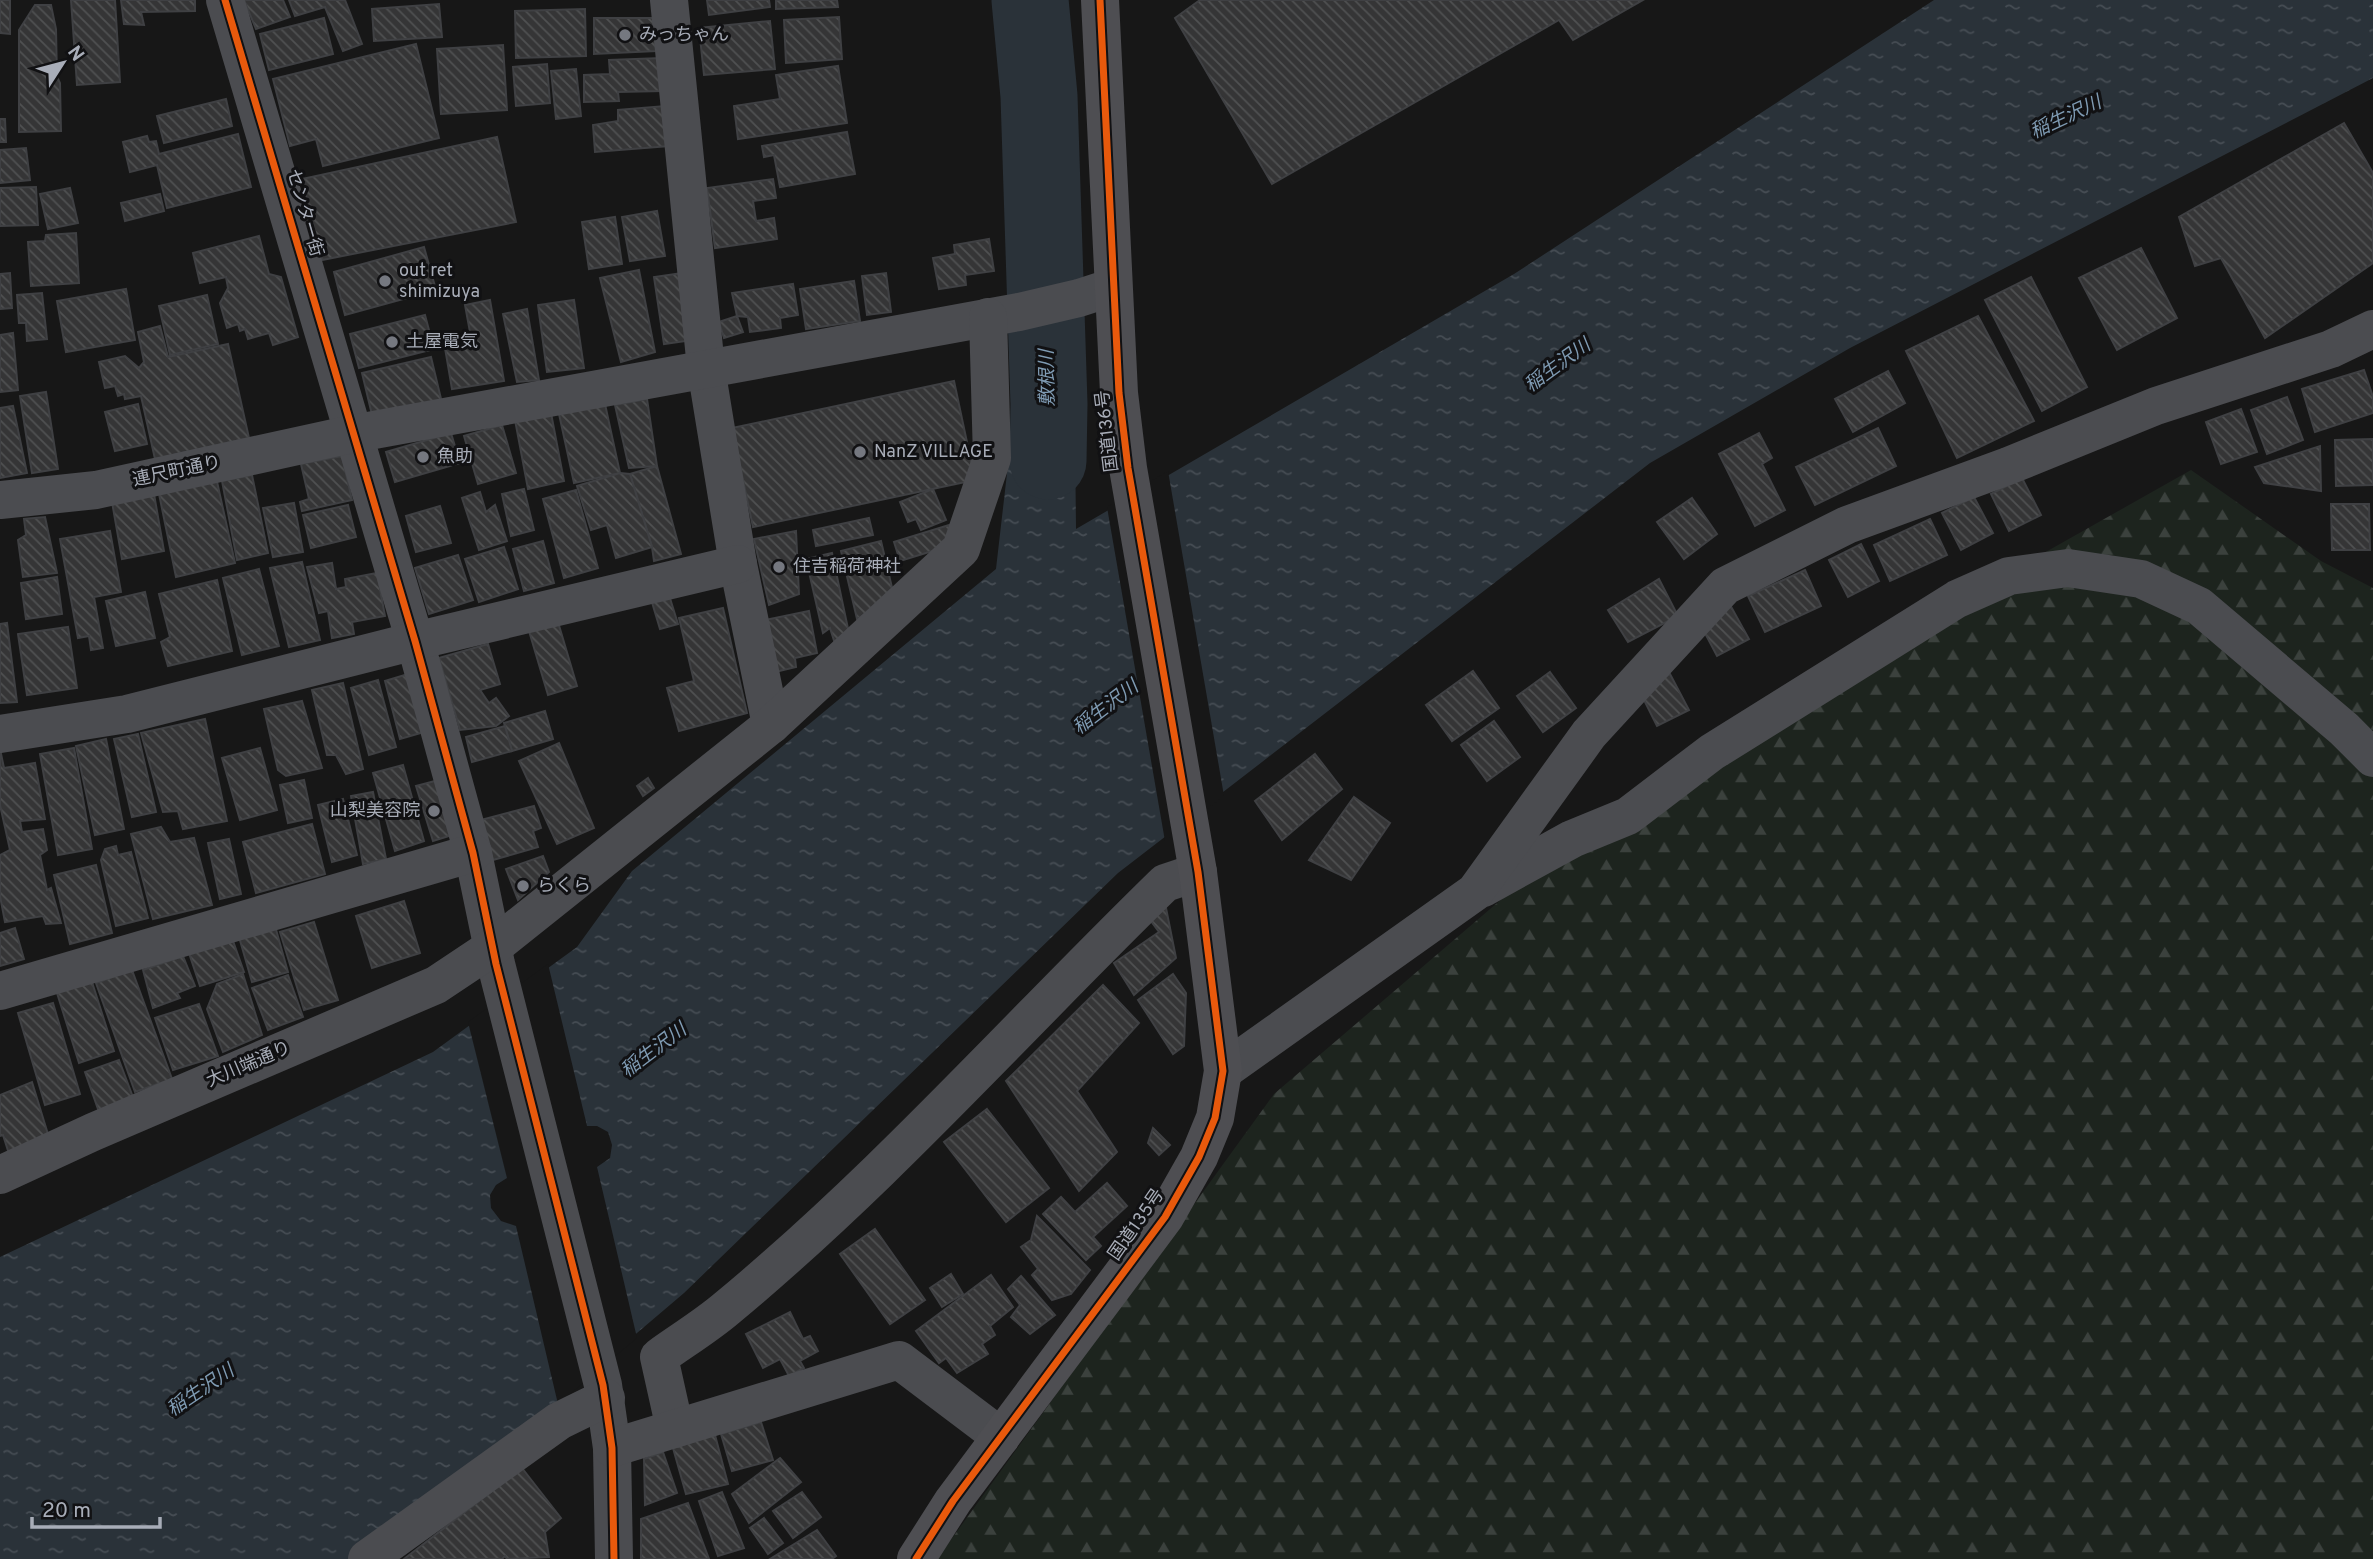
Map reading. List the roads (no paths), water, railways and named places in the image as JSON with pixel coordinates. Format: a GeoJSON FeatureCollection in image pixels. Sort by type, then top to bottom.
{"type":"FeatureCollection","features":[{"type":"Feature","properties":{"kind":"highway","name":"国道136号"},"geometry":{"type":"LineString","coordinates":[[1100,0],[1096,293],[1119,393],[1128,468],[1196,863]]}},
{"type":"Feature","properties":{"kind":"highway","name":"国道135号"},"geometry":{"type":"LineString","coordinates":[[916,1559],[953,1501],[1166,1217],[1199,1157],[1215,1118],[1223,1071],[1196,863]]}},
{"type":"Feature","properties":{"kind":"street","name":"センター街"},"geometry":{"type":"LineString","coordinates":[[225,0],[415,641],[473,853],[495,955],[605,1392],[612,1448],[614,1559]]}},
{"type":"Feature","properties":{"kind":"street"},"geometry":{"type":"LineString","coordinates":[[669,0],[706,368],[738,564],[771,725]]}},
{"type":"Feature","properties":{"kind":"street","name":"連尺町通り"},"geometry":{"type":"LineString","coordinates":[[0,500],[96,490],[352,434],[1003,314],[1096,293]]}},
{"type":"Feature","properties":{"kind":"street","name":"大川端通り"},"geometry":{"type":"LineString","coordinates":[[0,1175],[93,1132],[436,985],[495,955],[771,725],[961,549],[992,458],[1003,314]]}},
{"type":"Feature","properties":{"kind":"street"},"geometry":{"type":"LineString","coordinates":[[1475,892],[1589,734],[1725,586],[1847,525],[2008,466],[2156,406],[2331,349],[2373,329]]}},
{"type":"Feature","properties":{"kind":"street"},"geometry":{"type":"LineString","coordinates":[[0,734],[127,714],[415,641],[738,564]]}},
{"type":"Feature","properties":{"kind":"street"},"geometry":{"type":"LineString","coordinates":[[1223,1071],[1475,892],[1572,839],[1628,816],[1735,737],[1957,599],[2010,576],[2068,568],[2141,579],[2199,606],[2344,729],[2373,758]]}},
{"type":"Feature","properties":{"kind":"street"},"geometry":{"type":"LineString","coordinates":[[0,991],[473,853]]}},
{"type":"Feature","properties":{"kind":"street"},"geometry":{"type":"LineString","coordinates":[[675,1429],[659,1357],[726,1309],[815,1231],[999,1053],[1165,883],[1196,863]]}},
{"type":"Feature","properties":{"kind":"street"},"geometry":{"type":"LineString","coordinates":[[612,1448],[898,1360],[1001,1437]]}},
{"type":"Feature","properties":{"kind":"street"},"geometry":{"type":"LineString","coordinates":[[367,1559],[559,1420],[605,1392]]}},
{"type":"Feature","properties":{"kind":"water","name":"稲生沢川"},"geometry":{"type":"Polygon","coordinates":[[[1934,0],[2373,0],[2373,78],[1850,348],[1650,463],[1118,873],[684,1293],[557,1401],[350,1559],[0,1559],[0,1257],[433,1052],[577,947],[632,871],[996,569],[1021,352],[1074,354],[1076,529],[1514,274],[1934,0]]]}},
{"type":"Feature","properties":{"kind":"waterway","name":"敷根川"},"geometry":{"type":"LineString","coordinates":[[1030,0],[1039,96],[1049,404],[1048,461]]}},
{"type":"Feature","properties":{"kind":"place","name":"みっちゃん"},"geometry":{"type":"Point","coordinates":[625,35]}},
{"type":"Feature","properties":{"kind":"place","name":"out ret shimizuya"},"geometry":{"type":"Point","coordinates":[385,281]}},
{"type":"Feature","properties":{"kind":"place","name":"土屋電気"},"geometry":{"type":"Point","coordinates":[392,342]}},
{"type":"Feature","properties":{"kind":"place","name":"NanZ VILLAGE"},"geometry":{"type":"Point","coordinates":[860,452]}},
{"type":"Feature","properties":{"kind":"place","name":"魚助"},"geometry":{"type":"Point","coordinates":[423,457]}},
{"type":"Feature","properties":{"kind":"place","name":"住吉稲荷神社"},"geometry":{"type":"Point","coordinates":[779,567]}},
{"type":"Feature","properties":{"kind":"place","name":"山梨美容院"},"geometry":{"type":"Point","coordinates":[434,811]}},
{"type":"Feature","properties":{"kind":"place","name":"らくら"},"geometry":{"type":"Point","coordinates":[523,886]}}]}
